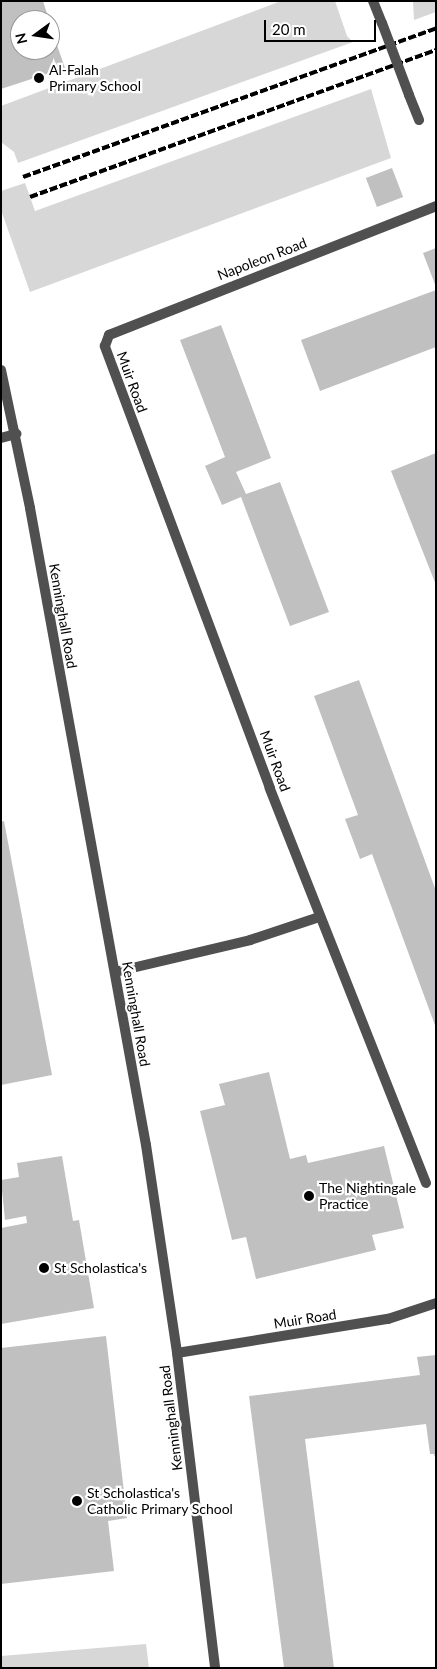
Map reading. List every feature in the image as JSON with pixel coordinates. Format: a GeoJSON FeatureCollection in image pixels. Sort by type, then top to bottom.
{"type":"FeatureCollection","features":[{"type":"Feature","properties":{"kind":"street"},"geometry":{"type":"LineString","coordinates":[[373,1],[419,120]]}},
{"type":"Feature","properties":{"kind":"street","name":"Napoleon Road"},"geometry":{"type":"LineString","coordinates":[[104,346],[109,335],[436,206]]}},
{"type":"Feature","properties":{"kind":"street","name":"Muir Road"},"geometry":{"type":"LineString","coordinates":[[104,346],[319,917],[426,1183]]}},
{"type":"Feature","properties":{"kind":"street","name":"Kenninghall Road"},"geometry":{"type":"LineString","coordinates":[[1,370],[16,434],[115,972],[177,1353],[215,1668]]}},
{"type":"Feature","properties":{"kind":"street"},"geometry":{"type":"LineString","coordinates":[[1,438],[16,434]]}},
{"type":"Feature","properties":{"kind":"street"},"geometry":{"type":"LineString","coordinates":[[115,972],[250,940],[319,917]]}},
{"type":"Feature","properties":{"kind":"street","name":"Muir Road"},"geometry":{"type":"LineString","coordinates":[[177,1353],[388,1319],[436,1302]]}},
{"type":"Feature","properties":{"kind":"shaded area"},"geometry":{"type":"Polygon","coordinates":[[[281,1],[335,1],[347,36],[353,42],[18,163],[14,152],[1,142],[1,106],[281,1]]]}},
{"type":"Feature","properties":{"kind":"shaded area"},"geometry":{"type":"Polygon","coordinates":[[[413,1],[436,1],[436,12],[414,20],[413,1]]]}},
{"type":"Feature","properties":{"kind":"shaded area"},"geometry":{"type":"Polygon","coordinates":[[[371,89],[391,158],[30,292],[1,210],[1,191],[25,183],[35,211],[371,89]]]}},
{"type":"Feature","properties":{"kind":"shaded area"},"geometry":{"type":"Polygon","coordinates":[[[146,1644],[149,1668],[1,1668],[1,1656],[146,1644]]]}},
{"type":"Feature","properties":{"kind":"building"},"geometry":{"type":"Polygon","coordinates":[[[1,1],[43,1],[46,10],[10,10],[10,60],[60,60],[60,54],[65,68],[1,89],[1,1]]]}},
{"type":"Feature","properties":{"kind":"building"},"geometry":{"type":"Polygon","coordinates":[[[392,168],[403,197],[377,207],[366,178],[392,168]]]}},
{"type":"Feature","properties":{"kind":"building"},"geometry":{"type":"Polygon","coordinates":[[[436,248],[436,287],[423,253],[436,248]]]}},
{"type":"Feature","properties":{"kind":"building"},"geometry":{"type":"Polygon","coordinates":[[[436,290],[436,347],[320,391],[301,340],[436,290]]]}},
{"type":"Feature","properties":{"kind":"building"},"geometry":{"type":"Polygon","coordinates":[[[221,325],[271,458],[236,472],[246,494],[280,482],[329,612],[290,626],[241,497],[222,505],[205,466],[225,457],[180,340],[221,325]]]}},
{"type":"Feature","properties":{"kind":"building"},"geometry":{"type":"Polygon","coordinates":[[[436,453],[436,585],[391,471],[436,453]]]}},
{"type":"Feature","properties":{"kind":"building"},"geometry":{"type":"Polygon","coordinates":[[[359,680],[436,891],[436,1028],[372,854],[360,859],[345,819],[358,815],[314,696],[359,680]]]}},
{"type":"Feature","properties":{"kind":"building"},"geometry":{"type":"Polygon","coordinates":[[[4,821],[52,1075],[1,1085],[1,822],[4,821]]]}},
{"type":"Feature","properties":{"kind":"building","name":"The Nightingale Practice"},"geometry":{"type":"Polygon","coordinates":[[[269,1072],[290,1159],[306,1155],[308,1163],[384,1146],[404,1228],[372,1235],[376,1250],[256,1279],[246,1237],[232,1240],[200,1111],[225,1105],[219,1084],[269,1072]]]}},
{"type":"Feature","properties":{"kind":"building","name":"St Scholastica's"},"geometry":{"type":"Polygon","coordinates":[[[62,1156],[73,1221],[79,1220],[94,1308],[1,1324],[1,1228],[27,1223],[26,1216],[5,1220],[1,1180],[19,1177],[17,1163],[62,1156]]]}},
{"type":"Feature","properties":{"kind":"building"},"geometry":{"type":"Polygon","coordinates":[[[106,1336],[127,1518],[108,1521],[114,1571],[1,1584],[1,1348],[106,1336]]]}},
{"type":"Feature","properties":{"kind":"building"},"geometry":{"type":"Polygon","coordinates":[[[436,1355],[436,1460],[434,1454],[430,1454],[426,1424],[305,1439],[334,1668],[284,1668],[249,1396],[420,1375],[417,1357],[436,1355]]]}},
{"type":"Feature","properties":{"kind":"railway"},"geometry":{"type":"LineString","coordinates":[[23,177],[436,28]]}},
{"type":"Feature","properties":{"kind":"railway"},"geometry":{"type":"LineString","coordinates":[[30,197],[436,50]]}},
{"type":"Feature","properties":{"kind":"place","name":"Al-Falah Primary School"},"geometry":{"type":"Point","coordinates":[39,78]}},
{"type":"Feature","properties":{"kind":"place","name":"The Nightingale Practice"},"geometry":{"type":"Point","coordinates":[309,1196]}},
{"type":"Feature","properties":{"kind":"place","name":"St Scholastica's"},"geometry":{"type":"Point","coordinates":[44,1268]}},
{"type":"Feature","properties":{"kind":"place","name":"St Scholastica's Catholic Primary School"},"geometry":{"type":"Point","coordinates":[77,1501]}}]}
